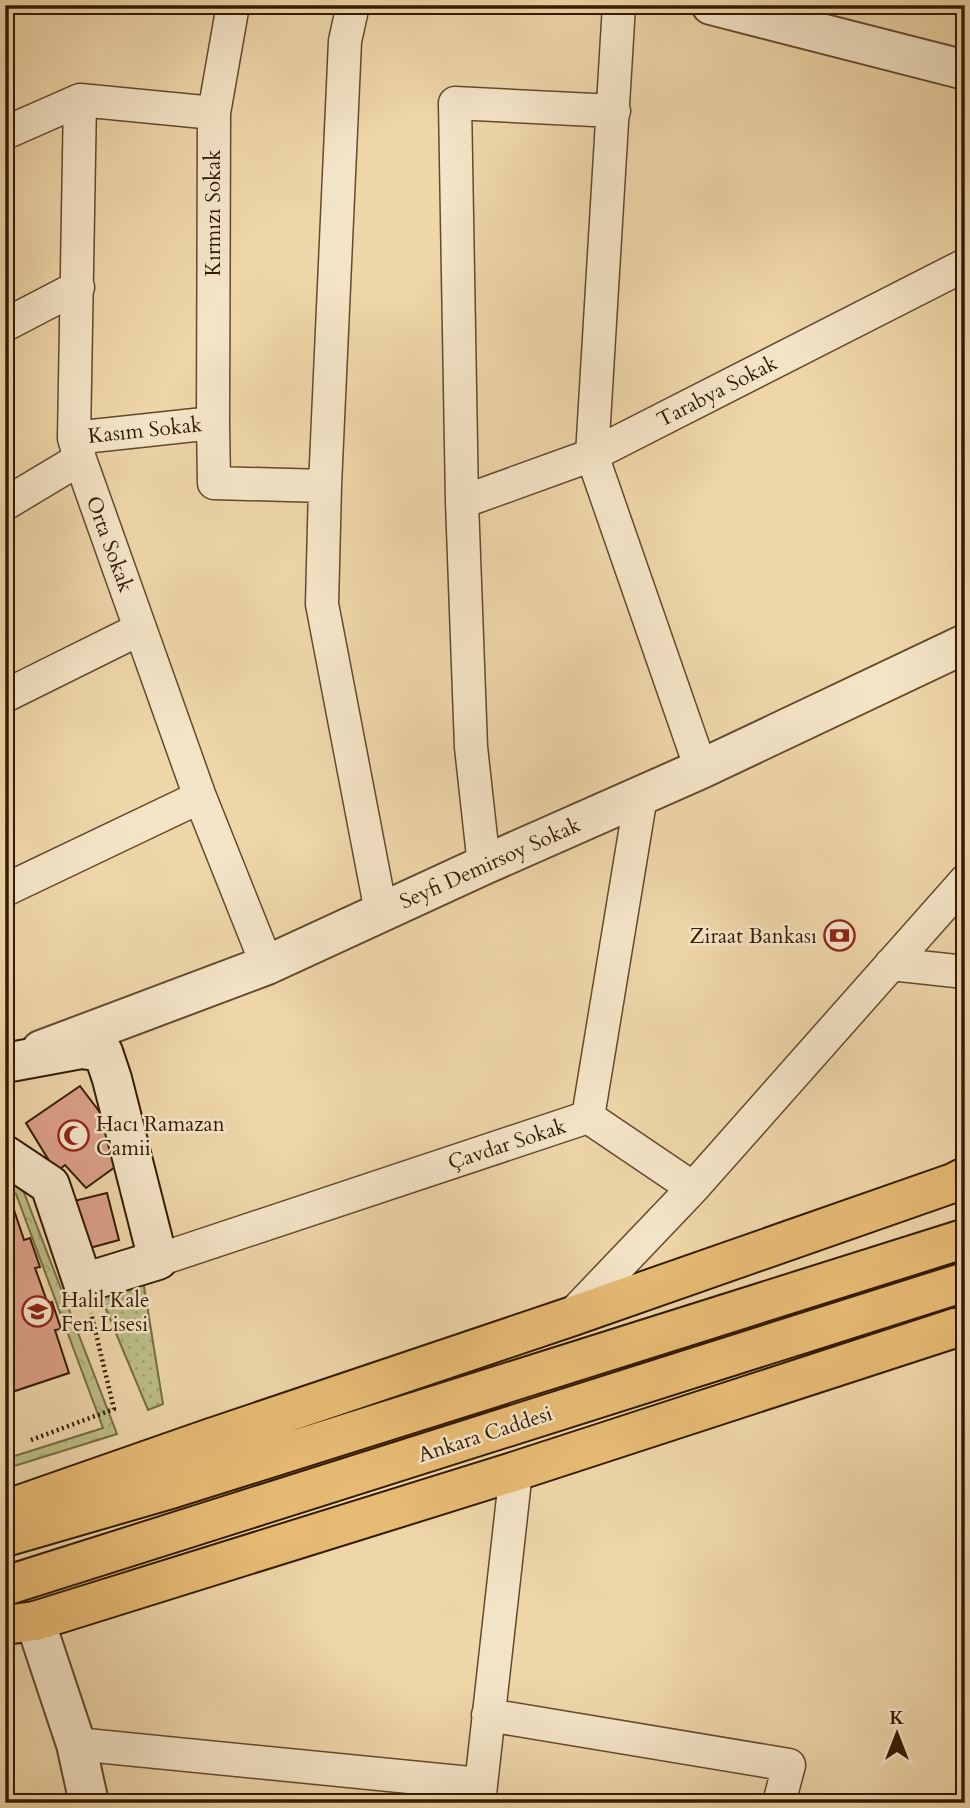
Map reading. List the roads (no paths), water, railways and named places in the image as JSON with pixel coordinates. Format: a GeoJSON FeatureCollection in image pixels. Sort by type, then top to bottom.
{"type":"FeatureCollection","features":[{"type":"Feature","properties":{"kind":"highway"},"geometry":{"type":"LineString","coordinates":[[5,1510],[208,1438],[570,1317],[965,1177]]}},
{"type":"Feature","properties":{"kind":"highway","name":"Ankara Caddesi"},"geometry":{"type":"LineString","coordinates":[[5,1537],[174,1488],[963,1238]]}},
{"type":"Feature","properties":{"kind":"highway","name":"Ankara Caddesi"},"geometry":{"type":"LineString","coordinates":[[5,1586],[965,1282]]}},
{"type":"Feature","properties":{"kind":"highway"},"geometry":{"type":"LineString","coordinates":[[20,1623],[516,1471],[955,1328],[965,1327]]}},
{"type":"Feature","properties":{"kind":"street","name":"Kırmızı Sokak"},"geometry":{"type":"LineString","coordinates":[[213,423],[214,113],[233,5]]}},
{"type":"Feature","properties":{"kind":"street"},"geometry":{"type":"LineString","coordinates":[[353,5],[345,41],[322,604],[381,912]]}},
{"type":"Feature","properties":{"kind":"street"},"geometry":{"type":"LineString","coordinates":[[619,5],[592,455],[701,769]]}},
{"type":"Feature","properties":{"kind":"street"},"geometry":{"type":"LineString","coordinates":[[711,5],[965,70]]}},
{"type":"Feature","properties":{"kind":"street"},"geometry":{"type":"LineString","coordinates":[[5,133],[80,100],[214,113]]}},
{"type":"Feature","properties":{"kind":"street","name":"Orta Sokak"},"geometry":{"type":"LineString","coordinates":[[80,100],[77,449],[200,797],[267,965]]}},
{"type":"Feature","properties":{"kind":"street"},"geometry":{"type":"LineString","coordinates":[[484,865],[471,747],[462,502],[455,103],[614,111]]}},
{"type":"Feature","properties":{"kind":"street","name":"Tarabya Sokak"},"geometry":{"type":"LineString","coordinates":[[462,502],[592,455],[965,265]]}},
{"type":"Feature","properties":{"kind":"street"},"geometry":{"type":"LineString","coordinates":[[5,325],[78,287]]}},
{"type":"Feature","properties":{"kind":"street","name":"Kasım Sokak"},"geometry":{"type":"LineString","coordinates":[[5,504],[77,449],[213,423],[215,483],[325,486]]}},
{"type":"Feature","properties":{"kind":"street"},"geometry":{"type":"LineString","coordinates":[[5,696],[141,629]]}},
{"type":"Feature","properties":{"kind":"street","name":"Seyfi Demirsoy Sokak"},"geometry":{"type":"LineString","coordinates":[[6,1063],[267,965],[701,769],[965,644]]}},
{"type":"Feature","properties":{"kind":"street","name":"Çavdar Sokak"},"geometry":{"type":"LineString","coordinates":[[158,1260],[588,1117],[641,796]]}},
{"type":"Feature","properties":{"kind":"street"},"geometry":{"type":"LineString","coordinates":[[5,890],[200,797]]}},
{"type":"Feature","properties":{"kind":"street"},"geometry":{"type":"LineString","coordinates":[[570,1317],[693,1188],[965,881]]}},
{"type":"Feature","properties":{"kind":"street"},"geometry":{"type":"LineString","coordinates":[[891,964],[965,972]]}},
{"type":"Feature","properties":{"kind":"street"},"geometry":{"type":"LineString","coordinates":[[5,1155],[50,1185],[83,1283],[158,1260],[103,1052],[81,1049],[6,1063]]}},
{"type":"Feature","properties":{"kind":"street"},"geometry":{"type":"LineString","coordinates":[[588,1117],[693,1188]]}},
{"type":"Feature","properties":{"kind":"street"},"geometry":{"type":"LineString","coordinates":[[76,1744],[479,1793],[516,1471]]}},
{"type":"Feature","properties":{"kind":"street"},"geometry":{"type":"LineString","coordinates":[[20,1623],[76,1744],[89,1803]]}},
{"type":"Feature","properties":{"kind":"street"},"geometry":{"type":"LineString","coordinates":[[488,1715],[789,1765],[779,1803]]}},
{"type":"Feature","properties":{"kind":"place","name":"Ziraat Bankası"},"geometry":{"type":"Point","coordinates":[840,936]}},
{"type":"Feature","properties":{"kind":"place","name":"Hacı Ramazan Camii"},"geometry":{"type":"Point","coordinates":[73,1136]}},
{"type":"Feature","properties":{"kind":"place","name":"Halil Kale Fen Lisesi"},"geometry":{"type":"Point","coordinates":[38,1312]}}]}
